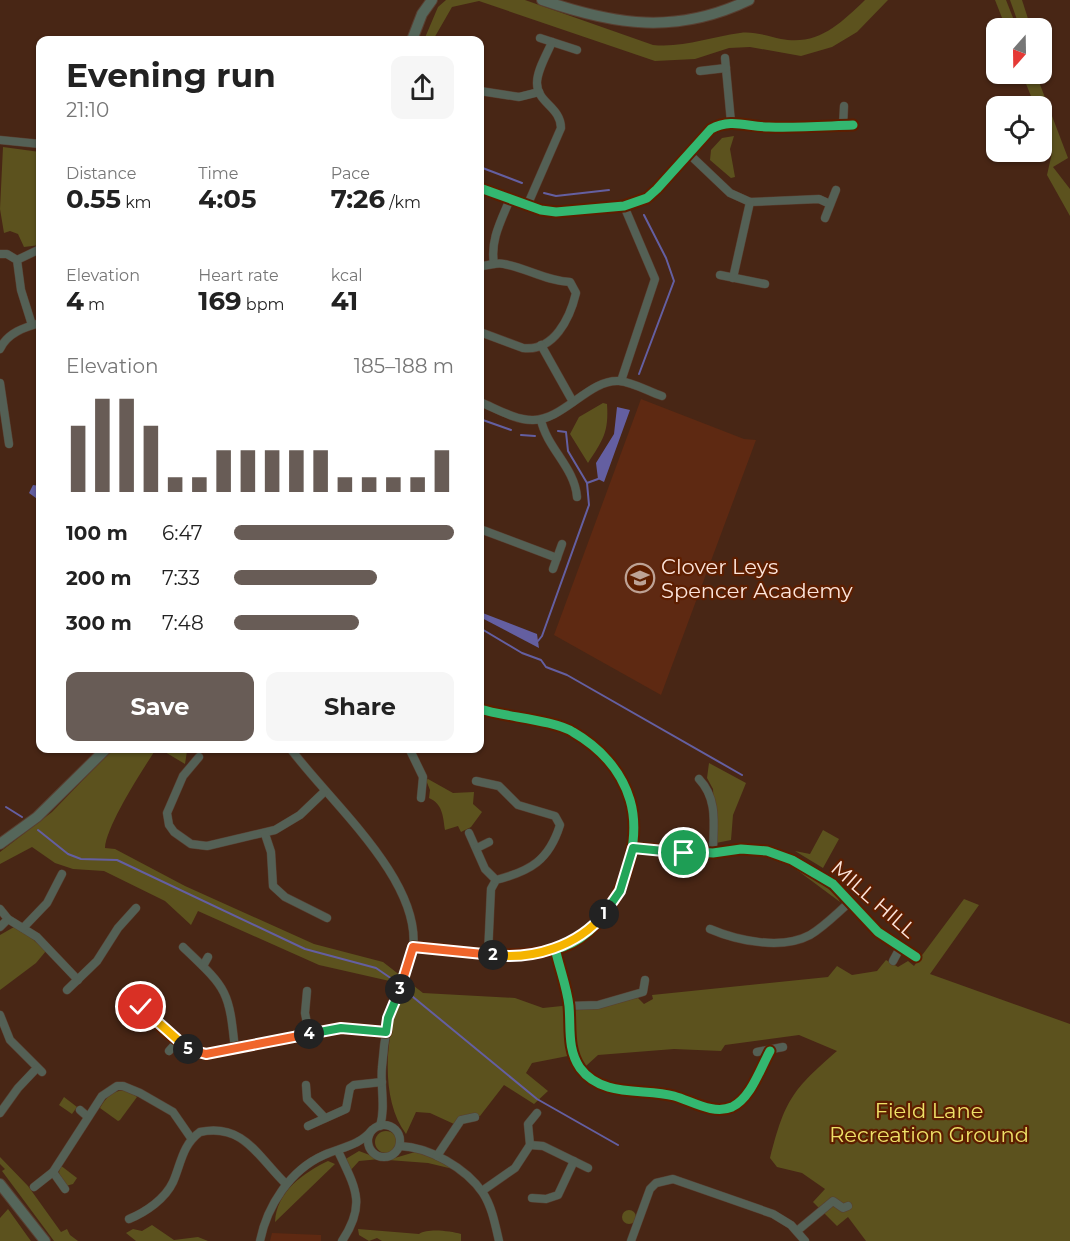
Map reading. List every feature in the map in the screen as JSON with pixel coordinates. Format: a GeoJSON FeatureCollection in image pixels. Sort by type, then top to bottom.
{"type":"FeatureCollection","features":[{"type":"Feature","properties":{"kind":"street"},"geometry":{"type":"LineString","coordinates":[[414,36],[422,14],[432,0]]}},
{"type":"Feature","properties":{"kind":"street"},"geometry":{"type":"LineString","coordinates":[[542,0],[601,18],[640,24],[701,17],[749,0]]}},
{"type":"Feature","properties":{"kind":"street"},"geometry":{"type":"LineString","coordinates":[[540,38],[578,50]]}},
{"type":"Feature","properties":{"kind":"street"},"geometry":{"type":"LineString","coordinates":[[527,206],[561,128],[556,110],[539,93],[537,79],[552,42]]}},
{"type":"Feature","properties":{"kind":"street"},"geometry":{"type":"LineString","coordinates":[[725,58],[731,122]]}},
{"type":"Feature","properties":{"kind":"street"},"geometry":{"type":"LineString","coordinates":[[700,71],[726,68]]}},
{"type":"Feature","properties":{"kind":"street"},"geometry":{"type":"LineString","coordinates":[[484,92],[519,97],[539,93]]}},
{"type":"Feature","properties":{"kind":"street"},"geometry":{"type":"LineString","coordinates":[[843,126],[844,106]]}},
{"type":"Feature","properties":{"kind":"street"},"geometry":{"type":"LineString","coordinates":[[484,189],[527,206],[556,212],[624,206],[647,198],[711,129],[731,122],[766,127],[853,125]]}},
{"type":"Feature","properties":{"kind":"street"},"geometry":{"type":"LineString","coordinates":[[0,140],[36,144]]}},
{"type":"Feature","properties":{"kind":"street"},"geometry":{"type":"LineString","coordinates":[[688,154],[730,193],[750,202],[819,200],[830,204]]}},
{"type":"Feature","properties":{"kind":"street"},"geometry":{"type":"LineString","coordinates":[[825,218],[836,190]]}},
{"type":"Feature","properties":{"kind":"street"},"geometry":{"type":"LineString","coordinates":[[494,264],[492,250],[510,199]]}},
{"type":"Feature","properties":{"kind":"street"},"geometry":{"type":"LineString","coordinates":[[733,278],[750,202]]}},
{"type":"Feature","properties":{"kind":"street"},"geometry":{"type":"LineString","coordinates":[[621,381],[655,279],[624,206]]}},
{"type":"Feature","properties":{"kind":"street"},"geometry":{"type":"LineString","coordinates":[[17,260],[36,251]]}},
{"type":"Feature","properties":{"kind":"street"},"geometry":{"type":"LineString","coordinates":[[0,254],[7,254],[17,260]]}},
{"type":"Feature","properties":{"kind":"street"},"geometry":{"type":"LineString","coordinates":[[17,260],[21,290],[32,325]]}},
{"type":"Feature","properties":{"kind":"street"},"geometry":{"type":"LineString","coordinates":[[484,265],[504,264],[554,281],[570,282],[574,287],[574,301],[563,328],[542,345],[530,349],[523,348],[484,333]]}},
{"type":"Feature","properties":{"kind":"street"},"geometry":{"type":"LineString","coordinates":[[720,275],[765,284]]}},
{"type":"Feature","properties":{"kind":"street"},"geometry":{"type":"LineString","coordinates":[[0,349],[8,338],[36,324]]}},
{"type":"Feature","properties":{"kind":"street"},"geometry":{"type":"LineString","coordinates":[[542,345],[573,402]]}},
{"type":"Feature","properties":{"kind":"street"},"geometry":{"type":"LineString","coordinates":[[484,404],[530,421],[541,420],[608,383],[621,381],[662,396]]}},
{"type":"Feature","properties":{"kind":"street"},"geometry":{"type":"LineString","coordinates":[[0,383],[9,444]]}},
{"type":"Feature","properties":{"kind":"street"},"geometry":{"type":"LineString","coordinates":[[541,420],[546,435],[574,480],[577,497]]}},
{"type":"Feature","properties":{"kind":"street"},"geometry":{"type":"LineString","coordinates":[[484,530],[558,558]]}},
{"type":"Feature","properties":{"kind":"street"},"geometry":{"type":"LineString","coordinates":[[554,569],[562,544]]}},
{"type":"Feature","properties":{"kind":"street"},"geometry":{"type":"LineString","coordinates":[[413,947],[507,957],[564,946],[584,933],[611,905],[620,891],[633,848],[630,801],[614,766],[597,748],[571,730],[484,710]]}},
{"type":"Feature","properties":{"kind":"street"},"geometry":{"type":"LineString","coordinates":[[0,844],[37,817],[102,753]]}},
{"type":"Feature","properties":{"kind":"street"},"geometry":{"type":"LineString","coordinates":[[260,1241],[268,1216],[286,1184],[316,1160],[365,1140],[380,1127],[383,1116],[382,1082],[388,1018],[408,968],[413,947],[411,925],[403,897],[388,867],[294,753]]}},
{"type":"Feature","properties":{"kind":"street"},"geometry":{"type":"LineString","coordinates":[[411,753],[423,777],[421,798]]}},
{"type":"Feature","properties":{"kind":"street"},"geometry":{"type":"LineString","coordinates":[[199,757],[183,776],[167,813],[169,825],[174,832],[191,844],[207,846],[265,834],[291,822],[324,792]]}},
{"type":"Feature","properties":{"kind":"street"},"geometry":{"type":"LineString","coordinates":[[699,779],[711,796],[714,812],[713,853]]}},
{"type":"Feature","properties":{"kind":"street"},"geometry":{"type":"LineString","coordinates":[[476,781],[500,786],[518,805],[555,816],[560,825],[554,846],[547,856],[534,865],[496,880],[491,889],[488,954]]}},
{"type":"Feature","properties":{"kind":"street"},"geometry":{"type":"LineString","coordinates":[[469,832],[485,869],[496,880]]}},
{"type":"Feature","properties":{"kind":"street"},"geometry":{"type":"LineString","coordinates":[[265,834],[270,852],[273,886],[285,897],[327,918]]}},
{"type":"Feature","properties":{"kind":"street"},"geometry":{"type":"LineString","coordinates":[[477,848],[489,842]]}},
{"type":"Feature","properties":{"kind":"street","name":"MILL HILL"},"geometry":{"type":"LineString","coordinates":[[633,848],[713,853],[741,849],[761,851],[792,860],[833,884],[878,932],[916,957]]}},
{"type":"Feature","properties":{"kind":"street"},"geometry":{"type":"LineString","coordinates":[[23,928],[47,903],[62,874]]}},
{"type":"Feature","properties":{"kind":"street"},"geometry":{"type":"LineString","coordinates":[[710,929],[755,941],[795,940],[821,928],[850,902]]}},
{"type":"Feature","properties":{"kind":"street"},"geometry":{"type":"LineString","coordinates":[[67,990],[97,961],[118,928],[136,908]]}},
{"type":"Feature","properties":{"kind":"street"},"geometry":{"type":"LineString","coordinates":[[0,909],[8,919],[37,937],[78,980]]}},
{"type":"Feature","properties":{"kind":"street"},"geometry":{"type":"LineString","coordinates":[[0,927],[8,919]]}},
{"type":"Feature","properties":{"kind":"street"},"geometry":{"type":"LineString","coordinates":[[183,947],[203,966],[228,997],[235,1050]]}},
{"type":"Feature","properties":{"kind":"street"},"geometry":{"type":"LineString","coordinates":[[555,948],[569,1006],[568,1032],[581,1069],[594,1079],[622,1091],[666,1095],[713,1108],[729,1108],[742,1101],[770,1051]]}},
{"type":"Feature","properties":{"kind":"street","name":"MILL HILL"},"geometry":{"type":"LineString","coordinates":[[892,961],[900,948]]}},
{"type":"Feature","properties":{"kind":"street"},"geometry":{"type":"LineString","coordinates":[[203,966],[208,957]]}},
{"type":"Feature","properties":{"kind":"street"},"geometry":{"type":"LineString","coordinates":[[569,1006],[598,1005],[644,996],[645,980]]}},
{"type":"Feature","properties":{"kind":"street"},"geometry":{"type":"LineString","coordinates":[[307,991],[305,1013],[309,1034]]}},
{"type":"Feature","properties":{"kind":"street"},"geometry":{"type":"LineString","coordinates":[[136,1002],[177,1041],[190,1050],[206,1054],[341,1028],[386,1032]]}},
{"type":"Feature","properties":{"kind":"street"},"geometry":{"type":"LineString","coordinates":[[144,1010],[152,1002]]}},
{"type":"Feature","properties":{"kind":"street"},"geometry":{"type":"LineString","coordinates":[[0,1015],[10,1040],[39,1070],[18,1088],[0,1113]]}},
{"type":"Feature","properties":{"kind":"street"},"geometry":{"type":"LineString","coordinates":[[169,1051],[177,1041]]}},
{"type":"Feature","properties":{"kind":"street"},"geometry":{"type":"LineString","coordinates":[[758,1052],[783,1047]]}},
{"type":"Feature","properties":{"kind":"street"},"geometry":{"type":"LineString","coordinates":[[308,1126],[346,1109],[350,1088],[354,1085],[382,1082]]}},
{"type":"Feature","properties":{"kind":"street"},"geometry":{"type":"LineString","coordinates":[[306,1085],[307,1099],[325,1118]]}},
{"type":"Feature","properties":{"kind":"street"},"geometry":{"type":"LineString","coordinates":[[34,1187],[53,1172],[106,1091],[123,1086],[173,1112],[191,1138]]}},
{"type":"Feature","properties":{"kind":"street"},"geometry":{"type":"LineString","coordinates":[[80,1110],[88,1117]]}},
{"type":"Feature","properties":{"kind":"street"},"geometry":{"type":"LineString","coordinates":[[482,1191],[515,1168],[530,1145],[528,1124],[537,1113]]}},
{"type":"Feature","properties":{"kind":"street"},"geometry":{"type":"LineString","coordinates":[[437,1156],[460,1120],[475,1117]]}},
{"type":"Feature","properties":{"kind":"street"},"geometry":{"type":"LineString","coordinates":[[349,1148],[370,1150],[377,1156],[386,1158],[396,1153],[400,1146],[397,1131],[380,1127]]}},
{"type":"Feature","properties":{"kind":"street"},"geometry":{"type":"LineString","coordinates":[[370,1150],[369,1136],[380,1127]]}},
{"type":"Feature","properties":{"kind":"street"},"geometry":{"type":"LineString","coordinates":[[129,1219],[142,1214],[165,1194],[191,1138],[200,1132],[225,1130],[239,1136],[252,1146],[286,1184]]}},
{"type":"Feature","properties":{"kind":"street"},"geometry":{"type":"LineString","coordinates":[[530,1145],[543,1146],[588,1168]]}},
{"type":"Feature","properties":{"kind":"street"},"geometry":{"type":"LineString","coordinates":[[400,1146],[415,1146],[437,1156],[467,1176],[482,1191],[493,1216],[499,1241]]}},
{"type":"Feature","properties":{"kind":"street"},"geometry":{"type":"LineString","coordinates":[[338,1151],[354,1185],[358,1211],[342,1241]]}},
{"type":"Feature","properties":{"kind":"street"},"geometry":{"type":"LineString","coordinates":[[532,1198],[546,1199],[558,1195],[574,1161]]}},
{"type":"Feature","properties":{"kind":"street"},"geometry":{"type":"LineString","coordinates":[[53,1172],[65,1189]]}},
{"type":"Feature","properties":{"kind":"street"},"geometry":{"type":"LineString","coordinates":[[631,1241],[650,1189],[656,1184],[673,1179],[773,1214],[797,1231],[805,1241]]}},
{"type":"Feature","properties":{"kind":"street"},"geometry":{"type":"LineString","coordinates":[[0,1184],[45,1241]]}},
{"type":"Feature","properties":{"kind":"street"},"geometry":{"type":"LineString","coordinates":[[797,1231],[833,1201],[843,1208],[848,1206]]}},
{"type":"Feature","properties":{"kind":"shaded area","name":"Clover Leys Spencer Academy"},"geometry":{"type":"Polygon","coordinates":[[[641,399],[744,439],[756,440],[661,695],[554,635],[641,399]]]}},
{"type":"Feature","properties":{"kind":"shaded area"},"geometry":{"type":"Polygon","coordinates":[[[617,407],[630,410],[604,482],[598,479],[596,463],[614,434],[617,407]]]}},
{"type":"Feature","properties":{"kind":"shaded area"},"geometry":{"type":"Polygon","coordinates":[[[33,485],[36,485],[36,498],[29,493],[33,485]]]}},
{"type":"Feature","properties":{"kind":"shaded area"},"geometry":{"type":"Polygon","coordinates":[[[484,614],[537,634],[539,648],[484,619],[484,614]]]}},
{"type":"Feature","properties":{"kind":"shaded area"},"geometry":{"type":"Polygon","coordinates":[[[272,1233],[321,1235],[321,1241],[270,1241],[272,1233]]]}},
{"type":"Feature","properties":{"kind":"green space"},"geometry":{"type":"Polygon","coordinates":[[[446,0],[525,0],[653,45],[664,46],[745,33],[781,39],[806,39],[828,31],[865,0],[888,0],[857,32],[832,47],[801,56],[750,47],[729,48],[695,59],[655,61],[479,1],[452,7],[435,36],[426,36],[438,7],[446,0]]]}},
{"type":"Feature","properties":{"kind":"green space"},"geometry":{"type":"Polygon","coordinates":[[[995,0],[1006,0],[1013,18],[1002,18],[995,0]]]}},
{"type":"Feature","properties":{"kind":"green space"},"geometry":{"type":"Polygon","coordinates":[[[1010,0],[1022,0],[1028,18],[1016,18],[1010,0]]]}},
{"type":"Feature","properties":{"kind":"green space"},"geometry":{"type":"Polygon","coordinates":[[[1026,84],[1040,84],[1044,96],[1031,96],[1026,84]]]}},
{"type":"Feature","properties":{"kind":"green space"},"geometry":{"type":"Polygon","coordinates":[[[1052,116],[1068,158],[1053,167],[1070,189],[1070,216],[1047,175],[1050,162],[1052,162],[1052,116]]]}},
{"type":"Feature","properties":{"kind":"green space"},"geometry":{"type":"Polygon","coordinates":[[[734,136],[730,149],[735,177],[731,178],[710,160],[711,150],[722,138],[734,136]]]}},
{"type":"Feature","properties":{"kind":"green space"},"geometry":{"type":"Polygon","coordinates":[[[3,147],[36,151],[36,246],[24,247],[18,234],[10,231],[4,233],[0,209],[3,147]]]}},
{"type":"Feature","properties":{"kind":"green space"},"geometry":{"type":"Polygon","coordinates":[[[603,403],[607,404],[606,429],[588,463],[570,434],[579,417],[603,403]]]}},
{"type":"Feature","properties":{"kind":"green space","name":"Field Lane Recreation Ground"},"geometry":{"type":"Polygon","coordinates":[[[109,753],[153,753],[118,812],[105,848],[115,849],[185,886],[314,944],[383,962],[423,993],[515,998],[543,1008],[638,998],[644,1004],[653,999],[652,995],[828,977],[837,966],[852,975],[877,971],[886,960],[898,967],[908,961],[914,966],[964,899],[979,905],[930,974],[1070,1024],[1070,1241],[866,1241],[848,1217],[837,1226],[813,1202],[825,1189],[802,1173],[777,1167],[770,1158],[780,1122],[792,1097],[810,1076],[837,1051],[799,1035],[725,1045],[721,1051],[674,1049],[598,1055],[586,1066],[578,1054],[532,1063],[526,1073],[548,1091],[534,1104],[504,1085],[480,1116],[462,1115],[454,1124],[430,1113],[416,1112],[406,1134],[392,1105],[389,1088],[388,1053],[398,1004],[388,1005],[394,982],[319,965],[198,911],[191,925],[165,901],[104,871],[73,869],[55,863],[32,847],[0,864],[0,852],[52,812],[109,753]]]}},
{"type":"Feature","properties":{"kind":"green space"},"geometry":{"type":"Polygon","coordinates":[[[167,753],[187,753],[185,764],[167,753]]]}},
{"type":"Feature","properties":{"kind":"green space"},"geometry":{"type":"Polygon","coordinates":[[[709,763],[746,783],[733,815],[731,840],[716,843],[713,789],[707,778],[709,763]]]}},
{"type":"Feature","properties":{"kind":"green space"},"geometry":{"type":"Polygon","coordinates":[[[426,780],[453,793],[474,792],[473,804],[482,812],[471,827],[461,832],[458,826],[445,830],[440,807],[429,798],[430,790],[426,780]]]}},
{"type":"Feature","properties":{"kind":"green space"},"geometry":{"type":"Polygon","coordinates":[[[823,830],[839,839],[823,868],[795,851],[810,854],[823,830]]]}},
{"type":"Feature","properties":{"kind":"green space"},"geometry":{"type":"Polygon","coordinates":[[[799,869],[836,894],[840,902],[797,870],[799,869]]]}},
{"type":"Feature","properties":{"kind":"green space"},"geometry":{"type":"Polygon","coordinates":[[[14,927],[28,935],[46,951],[36,963],[0,990],[0,935],[14,927]]]}},
{"type":"Feature","properties":{"kind":"green space"},"geometry":{"type":"Polygon","coordinates":[[[127,1090],[137,1097],[120,1120],[118,1121],[100,1108],[110,1095],[127,1090]]]}},
{"type":"Feature","properties":{"kind":"green space"},"geometry":{"type":"Polygon","coordinates":[[[64,1097],[77,1107],[72,1114],[59,1105],[64,1097]]]}},
{"type":"Feature","properties":{"kind":"green space"},"geometry":{"type":"Polygon","coordinates":[[[386,1131],[394,1134],[397,1142],[394,1150],[386,1153],[378,1150],[375,1142],[378,1134],[386,1131]]]}},
{"type":"Feature","properties":{"kind":"green space"},"geometry":{"type":"Polygon","coordinates":[[[359,1151],[380,1159],[359,1161],[349,1172],[344,1160],[359,1151]]]}},
{"type":"Feature","properties":{"kind":"green space"},"geometry":{"type":"Polygon","coordinates":[[[415,1152],[426,1154],[453,1169],[428,1163],[388,1160],[415,1152]]]}},
{"type":"Feature","properties":{"kind":"green space"},"geometry":{"type":"Polygon","coordinates":[[[0,1157],[28,1186],[61,1232],[67,1229],[70,1235],[78,1241],[54,1241],[2,1171],[5,1169],[0,1164],[0,1157]]]}},
{"type":"Feature","properties":{"kind":"green space"},"geometry":{"type":"Polygon","coordinates":[[[328,1161],[335,1164],[275,1222],[280,1202],[286,1193],[309,1171],[328,1161]]]}},
{"type":"Feature","properties":{"kind":"green space"},"geometry":{"type":"Polygon","coordinates":[[[60,1165],[77,1178],[73,1184],[66,1186],[59,1173],[60,1165]]]}},
{"type":"Feature","properties":{"kind":"green space"},"geometry":{"type":"Polygon","coordinates":[[[8,1209],[31,1241],[0,1241],[0,1218],[8,1209]]]}},
{"type":"Feature","properties":{"kind":"green space"},"geometry":{"type":"Polygon","coordinates":[[[629,1210],[634,1212],[636,1217],[634,1222],[629,1224],[624,1222],[622,1217],[624,1212],[629,1210]]]}},
{"type":"Feature","properties":{"kind":"green space"},"geometry":{"type":"Polygon","coordinates":[[[152,1225],[174,1240],[198,1237],[208,1241],[136,1241],[126,1233],[133,1229],[142,1231],[152,1225]]]}},
{"type":"Feature","properties":{"kind":"green space"},"geometry":{"type":"Polygon","coordinates":[[[358,1229],[419,1234],[428,1231],[445,1231],[461,1234],[461,1241],[382,1241],[377,1238],[369,1241],[359,1235],[358,1229]]]}},
{"type":"Feature","properties":{"kind":"waterway"},"geometry":{"type":"LineString","coordinates":[[484,169],[522,183]]}},
{"type":"Feature","properties":{"kind":"waterway"},"geometry":{"type":"LineString","coordinates":[[544,193],[556,196],[609,190]]}},
{"type":"Feature","properties":{"kind":"waterway"},"geometry":{"type":"LineString","coordinates":[[639,374],[674,281],[666,258],[644,215]]}},
{"type":"Feature","properties":{"kind":"waterway"},"geometry":{"type":"LineString","coordinates":[[484,420],[511,430]]}},
{"type":"Feature","properties":{"kind":"waterway"},"geometry":{"type":"LineString","coordinates":[[538,641],[542,636],[589,505],[587,483],[568,451],[566,432],[558,431]]}},
{"type":"Feature","properties":{"kind":"waterway"},"geometry":{"type":"LineString","coordinates":[[521,435],[535,436]]}},
{"type":"Feature","properties":{"kind":"waterway"},"geometry":{"type":"LineString","coordinates":[[587,483],[598,479]]}},
{"type":"Feature","properties":{"kind":"waterway"},"geometry":{"type":"LineString","coordinates":[[484,630],[522,653],[541,660],[546,667],[567,675],[742,775]]}},
{"type":"Feature","properties":{"kind":"waterway"},"geometry":{"type":"LineString","coordinates":[[6,807],[22,817]]}},
{"type":"Feature","properties":{"kind":"waterway"},"geometry":{"type":"LineString","coordinates":[[38,830],[68,854],[81,859],[117,860],[305,949],[376,968],[392,979]]}},
{"type":"Feature","properties":{"kind":"waterway"},"geometry":{"type":"LineString","coordinates":[[407,992],[537,1099],[618,1145]]}},
{"type":"Feature","properties":{"kind":"cycle path"},"geometry":{"type":"LineString","coordinates":[[484,189],[541,210],[556,212],[624,206],[647,198],[711,129],[718,126],[726,124],[761,127],[853,125]]}},
{"type":"Feature","properties":{"kind":"cycle path"},"geometry":{"type":"LineString","coordinates":[[413,947],[507,955],[545,952],[563,947],[581,938],[611,906],[629,864],[634,820],[630,800],[621,779],[608,760],[583,738],[565,728],[484,710]]}},
{"type":"Feature","properties":{"kind":"cycle path"},"geometry":{"type":"LineString","coordinates":[[633,848],[713,853],[741,849],[767,851],[792,860],[833,884],[878,932],[916,957]]}},
{"type":"Feature","properties":{"kind":"cycle path"},"geometry":{"type":"LineString","coordinates":[[555,948],[568,999],[573,1053],[580,1068],[600,1084],[624,1090],[674,1096],[710,1108],[725,1109],[739,1103],[745,1097],[770,1051]]}},
{"type":"Feature","properties":{"kind":"cycle path"},"geometry":{"type":"LineString","coordinates":[[136,1002],[176,1040],[206,1054],[341,1028],[386,1032]]}},
{"type":"Feature","properties":{"kind":"place","name":"Clover Leys Spencer Academy"},"geometry":{"type":"Point","coordinates":[640,578]}},
{"type":"Feature","properties":{"kind":"route"},"geometry":{"type":"LineString","coordinates":[[141,1007],[177,1041],[190,1050],[206,1054],[341,1028],[364,1028],[386,1032],[388,1018],[408,968],[413,947],[507,957],[564,946],[584,933],[611,905],[620,891],[633,848],[684,853]]}}]}
